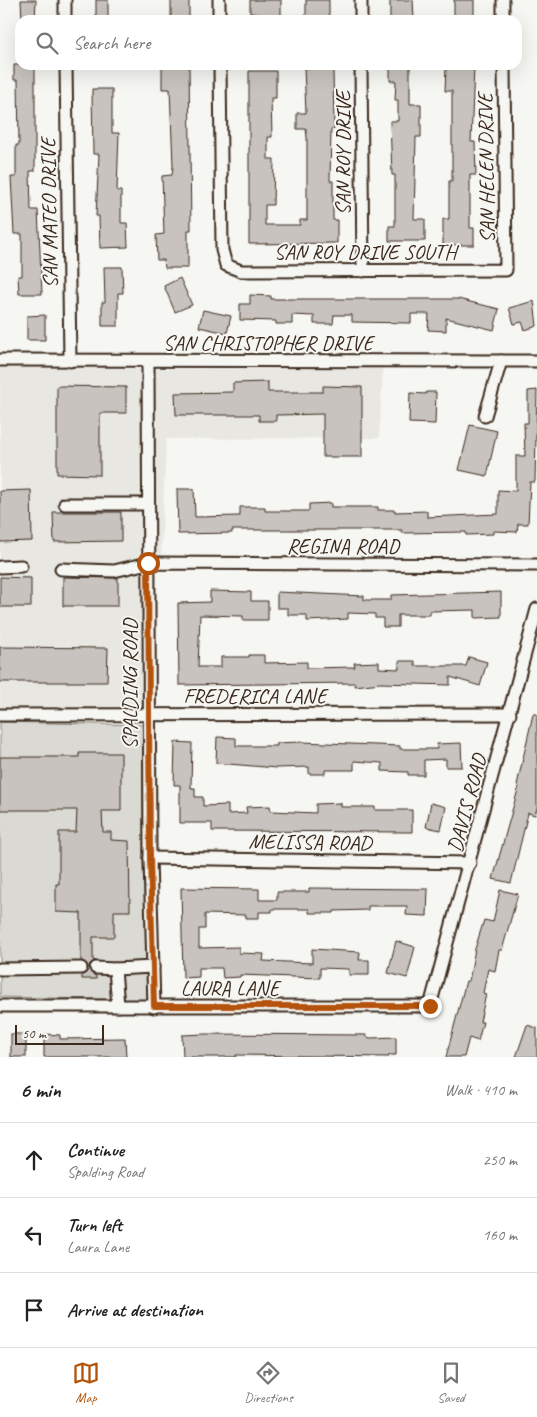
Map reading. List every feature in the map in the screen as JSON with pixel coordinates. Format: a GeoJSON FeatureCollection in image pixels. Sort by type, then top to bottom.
{"type":"FeatureCollection","features":[{"type":"Feature","properties":{"kind":"street"},"geometry":{"type":"LineString","coordinates":[[65,0],[65,15]]}},
{"type":"Feature","properties":{"kind":"street"},"geometry":{"type":"LineString","coordinates":[[219,0],[220,15]]}},
{"type":"Feature","properties":{"kind":"street"},"geometry":{"type":"LineString","coordinates":[[361,0],[361,15]]}},
{"type":"Feature","properties":{"kind":"street"},"geometry":{"type":"LineString","coordinates":[[503,0],[503,15]]}},
{"type":"Feature","properties":{"kind":"street","name":"SAN MATEO DRIVE"},"geometry":{"type":"LineString","coordinates":[[66,70],[70,361]]}},
{"type":"Feature","properties":{"kind":"street","name":"SAN ROY DRIVE SOUTH"},"geometry":{"type":"LineString","coordinates":[[220,70],[222,250],[226,265],[241,270],[506,270]]}},
{"type":"Feature","properties":{"kind":"street","name":"SAN ROY DRIVE"},"geometry":{"type":"LineString","coordinates":[[361,70],[363,270]]}},
{"type":"Feature","properties":{"kind":"street","name":"SAN HELEN DRIVE"},"geometry":{"type":"LineString","coordinates":[[504,70],[506,270]]}},
{"type":"Feature","properties":{"kind":"street","name":"SAN CHRISTOPHER DRIVE"},"geometry":{"type":"LineString","coordinates":[[0,360],[148,362],[537,361]]}},
{"type":"Feature","properties":{"kind":"street"},"geometry":{"type":"LineString","coordinates":[[485,416],[501,361]]}},
{"type":"Feature","properties":{"kind":"street","name":"SPALDING ROAD"},"geometry":{"type":"LineString","coordinates":[[148,362],[150,858],[154,1006]]}},
{"type":"Feature","properties":{"kind":"street"},"geometry":{"type":"LineString","coordinates":[[65,504],[148,504]]}},
{"type":"Feature","properties":{"kind":"street","name":"REGINA ROAD"},"geometry":{"type":"LineString","coordinates":[[61,569],[114,571],[148,563],[537,565]]}},
{"type":"Feature","properties":{"kind":"street"},"geometry":{"type":"LineString","coordinates":[[0,567],[20,566]]}},
{"type":"Feature","properties":{"kind":"street","name":"DAVIS ROAD"},"geometry":{"type":"LineString","coordinates":[[430,1006],[537,609]]}},
{"type":"Feature","properties":{"kind":"street","name":"FREDERICA LANE"},"geometry":{"type":"LineString","coordinates":[[0,715],[510,714]]}},
{"type":"Feature","properties":{"kind":"street","name":"MELISSA ROAD"},"geometry":{"type":"LineString","coordinates":[[150,858],[470,863]]}},
{"type":"Feature","properties":{"kind":"street"},"geometry":{"type":"LineString","coordinates":[[96,968],[153,967]]}},
{"type":"Feature","properties":{"kind":"street"},"geometry":{"type":"LineString","coordinates":[[0,969],[82,968]]}},
{"type":"Feature","properties":{"kind":"street"},"geometry":{"type":"LineString","coordinates":[[115,969],[118,1006]]}},
{"type":"Feature","properties":{"kind":"street","name":"LAURA LANE"},"geometry":{"type":"LineString","coordinates":[[0,1006],[430,1006]]}},
{"type":"Feature","properties":{"kind":"shaded area"},"geometry":{"type":"Polygon","coordinates":[[[0,367],[142,369],[143,708],[0,708],[0,367]]]}},
{"type":"Feature","properties":{"kind":"shaded area"},"geometry":{"type":"Polygon","coordinates":[[[383,368],[379,438],[166,439],[161,557],[154,557],[154,369],[383,368]]]}},
{"type":"Feature","properties":{"kind":"shaded area"},"geometry":{"type":"Polygon","coordinates":[[[0,722],[143,725],[143,864],[148,1000],[0,997],[0,722]]]}},
{"type":"Feature","properties":{"kind":"building"},"geometry":{"type":"Polygon","coordinates":[[[21,0],[36,0],[35,15],[22,15],[21,0]]]}},
{"type":"Feature","properties":{"kind":"building"},"geometry":{"type":"Polygon","coordinates":[[[96,0],[108,0],[108,15],[96,15],[96,0]]]}},
{"type":"Feature","properties":{"kind":"building"},"geometry":{"type":"Polygon","coordinates":[[[171,0],[189,0],[189,15],[171,15],[171,0]]]}},
{"type":"Feature","properties":{"kind":"building"},"geometry":{"type":"Polygon","coordinates":[[[250,0],[281,0],[281,15],[250,13],[250,0]]]}},
{"type":"Feature","properties":{"kind":"building"},"geometry":{"type":"Polygon","coordinates":[[[306,0],[329,0],[329,15],[306,15],[306,0]]]}},
{"type":"Feature","properties":{"kind":"building"},"geometry":{"type":"Polygon","coordinates":[[[390,0],[413,0],[414,15],[390,15],[390,0]]]}},
{"type":"Feature","properties":{"kind":"building"},"geometry":{"type":"Polygon","coordinates":[[[454,0],[474,0],[474,15],[454,15],[454,0]]]}},
{"type":"Feature","properties":{"kind":"building"},"geometry":{"type":"Polygon","coordinates":[[[14,65],[15,70],[35,70],[35,171],[30,171],[31,210],[38,210],[42,294],[19,294],[18,276],[22,276],[22,234],[14,234],[11,177],[16,177],[16,145],[19,145],[18,80],[14,80],[14,65]]]}},
{"type":"Feature","properties":{"kind":"building"},"geometry":{"type":"Polygon","coordinates":[[[162,70],[189,70],[191,230],[188,230],[188,268],[165,268],[164,260],[157,260],[156,235],[164,234],[162,176],[172,175],[173,166],[170,89],[162,89],[162,70]]]}},
{"type":"Feature","properties":{"kind":"building"},"geometry":{"type":"Polygon","coordinates":[[[304,70],[333,70],[334,129],[331,129],[330,181],[333,181],[333,220],[337,220],[337,243],[249,244],[249,71],[276,71],[276,98],[271,98],[272,137],[268,137],[268,159],[274,159],[273,205],[265,205],[265,225],[300,225],[300,220],[307,220],[307,137],[306,129],[297,129],[297,113],[306,113],[304,70]]]}},
{"type":"Feature","properties":{"kind":"building"},"geometry":{"type":"Polygon","coordinates":[[[390,70],[410,70],[410,104],[421,104],[421,137],[416,137],[414,219],[425,219],[425,241],[389,241],[389,226],[395,226],[395,175],[392,175],[390,121],[398,121],[398,100],[395,100],[396,81],[390,81],[390,70]]]}},
{"type":"Feature","properties":{"kind":"building"},"geometry":{"type":"Polygon","coordinates":[[[446,70],[474,70],[471,142],[475,142],[476,175],[470,175],[470,228],[474,228],[474,245],[443,245],[443,219],[449,219],[449,181],[452,181],[452,91],[445,91],[446,70]]]}},
{"type":"Feature","properties":{"kind":"building"},"geometry":{"type":"Polygon","coordinates":[[[92,89],[112,89],[112,133],[119,133],[117,191],[121,191],[121,223],[127,223],[128,247],[100,248],[99,216],[96,216],[99,154],[93,154],[92,89]]]}},
{"type":"Feature","properties":{"kind":"building"},"geometry":{"type":"Polygon","coordinates":[[[104,267],[122,267],[123,293],[118,293],[118,326],[102,326],[102,302],[105,302],[104,267]]]}},
{"type":"Feature","properties":{"kind":"building"},"geometry":{"type":"Polygon","coordinates":[[[180,278],[192,305],[175,312],[164,286],[180,278]]]}},
{"type":"Feature","properties":{"kind":"building"},"geometry":{"type":"Polygon","coordinates":[[[250,295],[271,296],[271,299],[458,299],[499,309],[494,330],[446,318],[446,331],[428,330],[429,314],[411,314],[411,323],[352,322],[352,315],[334,315],[333,324],[314,324],[314,316],[292,315],[292,324],[276,324],[276,321],[240,320],[240,304],[250,304],[250,295]]]}},
{"type":"Feature","properties":{"kind":"building"},"geometry":{"type":"Polygon","coordinates":[[[534,301],[537,326],[525,330],[522,322],[514,324],[509,308],[534,301]]]}},
{"type":"Feature","properties":{"kind":"building"},"geometry":{"type":"Polygon","coordinates":[[[203,310],[231,316],[227,333],[199,327],[203,310]]]}},
{"type":"Feature","properties":{"kind":"building"},"geometry":{"type":"Polygon","coordinates":[[[45,315],[45,340],[27,340],[27,316],[45,315]]]}},
{"type":"Feature","properties":{"kind":"building"},"geometry":{"type":"Polygon","coordinates":[[[268,382],[268,392],[323,392],[323,386],[362,387],[362,457],[323,457],[323,414],[276,415],[276,421],[259,421],[259,415],[176,415],[175,393],[233,392],[233,383],[268,382]]]}},
{"type":"Feature","properties":{"kind":"building"},"geometry":{"type":"Polygon","coordinates":[[[57,386],[126,387],[126,413],[100,413],[100,475],[57,474],[57,386]]]}},
{"type":"Feature","properties":{"kind":"building"},"geometry":{"type":"Polygon","coordinates":[[[537,390],[535,482],[530,482],[528,524],[518,524],[517,532],[493,531],[493,534],[466,535],[466,532],[402,533],[402,530],[232,530],[232,533],[178,534],[177,489],[194,489],[195,517],[240,516],[240,507],[265,507],[265,511],[309,511],[309,504],[331,503],[331,507],[378,507],[378,510],[395,510],[395,512],[427,511],[427,517],[498,514],[498,490],[516,491],[516,456],[525,456],[524,423],[528,423],[528,391],[537,390]]]}},
{"type":"Feature","properties":{"kind":"building"},"geometry":{"type":"Polygon","coordinates":[[[426,392],[436,392],[435,424],[409,423],[410,393],[426,394],[426,392]]]}},
{"type":"Feature","properties":{"kind":"building"},"geometry":{"type":"Polygon","coordinates":[[[470,425],[497,431],[487,476],[459,470],[470,425]]]}},
{"type":"Feature","properties":{"kind":"building"},"geometry":{"type":"Polygon","coordinates":[[[31,490],[32,541],[0,542],[0,491],[31,490]]]}},
{"type":"Feature","properties":{"kind":"building"},"geometry":{"type":"Polygon","coordinates":[[[53,512],[121,512],[121,541],[54,542],[53,512]]]}},
{"type":"Feature","properties":{"kind":"building"},"geometry":{"type":"Polygon","coordinates":[[[0,577],[31,578],[31,607],[0,607],[0,577]]]}},
{"type":"Feature","properties":{"kind":"building"},"geometry":{"type":"Polygon","coordinates":[[[63,577],[118,578],[118,606],[63,606],[63,577]]]}},
{"type":"Feature","properties":{"kind":"building"},"geometry":{"type":"Polygon","coordinates":[[[210,591],[251,592],[251,601],[268,601],[268,620],[243,620],[243,616],[200,615],[198,667],[221,667],[221,657],[249,657],[249,655],[264,655],[264,663],[307,662],[307,668],[355,667],[354,663],[379,662],[379,668],[399,669],[399,661],[415,661],[415,666],[466,666],[469,657],[487,662],[480,686],[450,677],[450,685],[380,683],[355,686],[355,683],[179,685],[178,603],[210,602],[210,591]]]}},
{"type":"Feature","properties":{"kind":"building"},"geometry":{"type":"Polygon","coordinates":[[[277,592],[364,596],[364,600],[391,600],[391,595],[501,592],[501,617],[475,618],[475,610],[430,611],[430,615],[398,615],[398,627],[383,627],[383,618],[375,618],[375,614],[348,613],[348,619],[307,621],[307,615],[288,615],[288,608],[277,608],[277,592]]]}},
{"type":"Feature","properties":{"kind":"building"},"geometry":{"type":"Polygon","coordinates":[[[0,647],[108,648],[107,682],[0,682],[0,647]]]}},
{"type":"Feature","properties":{"kind":"building"},"geometry":{"type":"Polygon","coordinates":[[[533,714],[537,714],[537,808],[535,815],[528,813],[511,883],[493,879],[519,786],[517,785],[533,714]]]}},
{"type":"Feature","properties":{"kind":"building"},"geometry":{"type":"Polygon","coordinates":[[[217,737],[236,738],[236,746],[277,746],[277,743],[301,742],[400,746],[400,749],[437,749],[437,744],[461,743],[462,767],[446,767],[446,759],[424,760],[424,775],[408,775],[408,772],[382,771],[382,763],[354,761],[354,770],[325,770],[325,774],[309,774],[309,767],[277,768],[216,763],[217,737]]]}},
{"type":"Feature","properties":{"kind":"building"},"geometry":{"type":"Polygon","coordinates":[[[175,742],[192,743],[191,788],[195,788],[195,797],[203,797],[203,806],[228,805],[228,814],[247,813],[246,807],[270,806],[271,811],[316,813],[316,804],[341,803],[341,807],[375,807],[375,810],[412,810],[412,832],[212,831],[212,823],[180,823],[180,785],[174,785],[175,742]]]}},
{"type":"Feature","properties":{"kind":"building"},"geometry":{"type":"Polygon","coordinates":[[[79,753],[121,753],[121,811],[102,811],[103,832],[111,832],[111,840],[129,841],[130,911],[114,911],[114,937],[93,937],[93,960],[96,961],[90,964],[89,968],[92,974],[96,976],[96,979],[82,979],[82,975],[88,968],[87,964],[81,961],[81,913],[56,912],[56,884],[59,884],[59,832],[76,832],[77,810],[0,810],[0,757],[79,757],[79,753]]]}},
{"type":"Feature","properties":{"kind":"building"},"geometry":{"type":"Polygon","coordinates":[[[431,803],[446,807],[441,830],[426,827],[431,803]]]}},
{"type":"Feature","properties":{"kind":"building"},"geometry":{"type":"Polygon","coordinates":[[[181,888],[259,889],[259,900],[277,900],[277,892],[309,892],[309,888],[428,889],[427,916],[406,915],[407,906],[368,906],[368,910],[334,911],[334,913],[309,913],[309,909],[272,909],[272,912],[259,912],[259,918],[246,918],[246,915],[205,914],[205,929],[199,929],[199,948],[239,947],[239,953],[264,954],[263,961],[312,963],[312,949],[360,952],[359,960],[369,960],[369,975],[349,975],[349,969],[320,968],[320,978],[240,975],[240,977],[223,978],[222,968],[199,968],[199,977],[183,978],[181,888]]]}},
{"type":"Feature","properties":{"kind":"building"},"geometry":{"type":"Polygon","coordinates":[[[500,890],[518,894],[502,950],[499,950],[495,971],[488,969],[483,993],[486,994],[480,1022],[483,1022],[478,1041],[469,1038],[464,1057],[446,1057],[466,981],[469,981],[475,949],[484,920],[493,922],[500,890]]]}},
{"type":"Feature","properties":{"kind":"building"},"geometry":{"type":"Polygon","coordinates":[[[396,941],[415,947],[407,978],[388,973],[396,941]]]}},
{"type":"Feature","properties":{"kind":"building"},"geometry":{"type":"Polygon","coordinates":[[[527,1025],[537,1028],[537,1057],[516,1057],[527,1025]]]}},
{"type":"Feature","properties":{"kind":"building"},"geometry":{"type":"Polygon","coordinates":[[[11,1034],[26,1034],[26,1057],[11,1057],[11,1034]]]}},
{"type":"Feature","properties":{"kind":"building"},"geometry":{"type":"Polygon","coordinates":[[[44,1034],[60,1035],[60,1039],[125,1038],[126,1057],[44,1057],[44,1034]]]}},
{"type":"Feature","properties":{"kind":"building"},"geometry":{"type":"Polygon","coordinates":[[[182,1035],[366,1035],[366,1037],[371,1038],[396,1037],[396,1055],[389,1055],[389,1057],[236,1055],[236,1057],[183,1057],[182,1035]]]}},
{"type":"Feature","properties":{"kind":"route"},"geometry":{"type":"LineString","coordinates":[[148,563],[150,858],[154,1006],[430,1006]]}}]}
